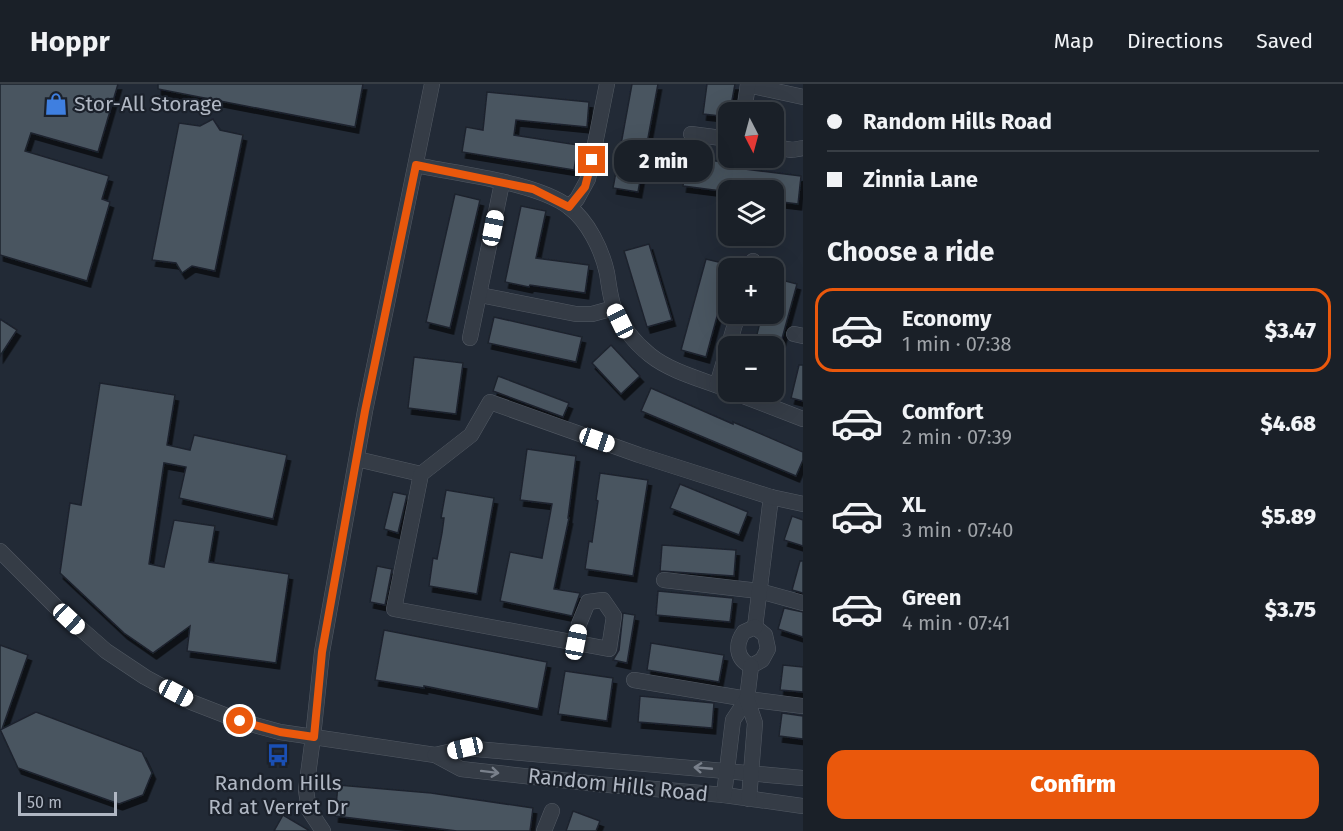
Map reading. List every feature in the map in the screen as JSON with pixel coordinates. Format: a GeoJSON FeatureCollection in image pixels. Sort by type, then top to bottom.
{"type":"FeatureCollection","features":[{"type":"Feature","properties":{"kind":"street"},"geometry":{"type":"LineString","coordinates":[[323,831],[309,810],[306,790],[314,737],[322,652],[357,459],[432,84]]}},
{"type":"Feature","properties":{"kind":"street"},"geometry":{"type":"LineString","coordinates":[[569,207],[577,199],[588,179],[607,84]]}},
{"type":"Feature","properties":{"kind":"street"},"geometry":{"type":"LineString","coordinates":[[745,102],[748,84],[803,97]]}},
{"type":"Feature","properties":{"kind":"street"},"geometry":{"type":"LineString","coordinates":[[691,134],[718,138]]}},
{"type":"Feature","properties":{"kind":"street"},"geometry":{"type":"LineString","coordinates":[[784,149],[803,148]]}},
{"type":"Feature","properties":{"kind":"street"},"geometry":{"type":"LineString","coordinates":[[416,165],[533,189],[569,207],[599,247],[614,308],[629,334],[651,356],[666,365],[718,385]]}},
{"type":"Feature","properties":{"kind":"street"},"geometry":{"type":"LineString","coordinates":[[470,338],[502,183]]}},
{"type":"Feature","properties":{"kind":"street"},"geometry":{"type":"LineString","coordinates":[[480,295],[576,314],[592,314],[614,308]]}},
{"type":"Feature","properties":{"kind":"street"},"geometry":{"type":"LineString","coordinates":[[576,642],[394,609],[421,474],[471,435],[490,402],[639,455],[771,497],[803,504]]}},
{"type":"Feature","properties":{"kind":"street"},"geometry":{"type":"LineString","coordinates":[[759,402],[803,419]]}},
{"type":"Feature","properties":{"kind":"street"},"geometry":{"type":"LineString","coordinates":[[357,459],[421,474]]}},
{"type":"Feature","properties":{"kind":"street"},"geometry":{"type":"LineString","coordinates":[[755,627],[771,497]]}},
{"type":"Feature","properties":{"kind":"street","name":"Random Hills Road"},"geometry":{"type":"LineString","coordinates":[[0,551],[82,631],[106,651],[145,677],[191,702],[240,721],[280,732],[435,755],[461,769],[724,795],[803,806]]}},
{"type":"Feature","properties":{"kind":"street"},"geometry":{"type":"LineString","coordinates":[[664,580],[759,591],[803,603]]}},
{"type":"Feature","properties":{"kind":"street"},"geometry":{"type":"LineString","coordinates":[[751,666],[762,660],[768,649],[765,635],[755,627]]}},
{"type":"Feature","properties":{"kind":"street"},"geometry":{"type":"LineString","coordinates":[[751,666],[740,657],[738,645],[744,632],[755,627]]}},
{"type":"Feature","properties":{"kind":"street"},"geometry":{"type":"LineString","coordinates":[[749,799],[755,723],[747,699],[751,666]]}},
{"type":"Feature","properties":{"kind":"street"},"geometry":{"type":"LineString","coordinates":[[634,680],[803,706]]}},
{"type":"Feature","properties":{"kind":"street"},"geometry":{"type":"LineString","coordinates":[[724,795],[733,720],[747,699]]}},
{"type":"Feature","properties":{"kind":"street","name":"Random Hills Road"},"geometry":{"type":"LineString","coordinates":[[435,755],[465,748],[803,778]]}},
{"type":"Feature","properties":{"kind":"street"},"geometry":{"type":"LineString","coordinates":[[544,831],[552,811]]}},
{"type":"Feature","properties":{"kind":"building"},"geometry":{"type":"Polygon","coordinates":[[[0,84],[118,84],[98,152],[31,133],[25,151],[109,176],[102,199],[110,202],[87,281],[0,255],[0,84]]]}},
{"type":"Feature","properties":{"kind":"building"},"geometry":{"type":"Polygon","coordinates":[[[158,84],[363,84],[355,127],[158,89],[158,84]]]}},
{"type":"Feature","properties":{"kind":"building"},"geometry":{"type":"Polygon","coordinates":[[[632,84],[658,84],[638,192],[613,188],[632,84]]]}},
{"type":"Feature","properties":{"kind":"building"},"geometry":{"type":"Polygon","coordinates":[[[707,84],[735,84],[732,102],[718,102],[718,116],[703,114],[707,84]]]}},
{"type":"Feature","properties":{"kind":"building"},"geometry":{"type":"Polygon","coordinates":[[[487,92],[589,102],[587,127],[516,120],[514,135],[578,145],[574,170],[462,152],[466,127],[483,130],[487,92]]]}},
{"type":"Feature","properties":{"kind":"building"},"geometry":{"type":"Polygon","coordinates":[[[213,119],[220,130],[243,135],[215,271],[192,266],[182,273],[176,263],[152,260],[179,123],[200,126],[213,119]]]}},
{"type":"Feature","properties":{"kind":"building"},"geometry":{"type":"Polygon","coordinates":[[[687,157],[718,161],[718,168],[745,168],[801,176],[798,204],[784,202],[784,180],[718,180],[718,191],[683,186],[687,157]]]}},
{"type":"Feature","properties":{"kind":"building"},"geometry":{"type":"Polygon","coordinates":[[[455,194],[480,200],[450,328],[426,322],[455,194]]]}},
{"type":"Feature","properties":{"kind":"building"},"geometry":{"type":"Polygon","coordinates":[[[521,206],[546,211],[536,258],[589,265],[585,293],[505,282],[521,206]]]}},
{"type":"Feature","properties":{"kind":"building"},"geometry":{"type":"Polygon","coordinates":[[[649,244],[672,320],[647,327],[624,251],[649,244]]]}},
{"type":"Feature","properties":{"kind":"building"},"geometry":{"type":"Polygon","coordinates":[[[706,259],[718,262],[718,313],[706,357],[681,350],[706,259]]]}},
{"type":"Feature","properties":{"kind":"building"},"geometry":{"type":"Polygon","coordinates":[[[784,281],[797,284],[783,336],[756,336],[760,324],[784,324],[784,281]]]}},
{"type":"Feature","properties":{"kind":"building"},"geometry":{"type":"Polygon","coordinates":[[[494,317],[582,337],[576,362],[488,343],[494,317]]]}},
{"type":"Feature","properties":{"kind":"building"},"geometry":{"type":"Polygon","coordinates":[[[0,319],[17,330],[0,356],[0,319]]]}},
{"type":"Feature","properties":{"kind":"building"},"geometry":{"type":"Polygon","coordinates":[[[611,345],[640,376],[621,394],[592,363],[611,345]]]}},
{"type":"Feature","properties":{"kind":"building"},"geometry":{"type":"Polygon","coordinates":[[[414,357],[463,363],[456,414],[408,408],[414,357]]]}},
{"type":"Feature","properties":{"kind":"building"},"geometry":{"type":"Polygon","coordinates":[[[799,365],[803,365],[803,401],[791,398],[799,365]]]}},
{"type":"Feature","properties":{"kind":"building"},"geometry":{"type":"Polygon","coordinates":[[[498,376],[569,403],[563,417],[493,391],[498,376]]]}},
{"type":"Feature","properties":{"kind":"building"},"geometry":{"type":"Polygon","coordinates":[[[100,383],[175,395],[167,445],[190,450],[194,435],[287,455],[273,519],[179,498],[186,467],[164,463],[149,564],[164,567],[174,520],[215,526],[209,562],[289,574],[276,663],[187,651],[190,626],[153,653],[124,633],[60,573],[70,503],[81,505],[100,383]]]}},
{"type":"Feature","properties":{"kind":"building"},"geometry":{"type":"Polygon","coordinates":[[[651,388],[803,452],[803,460],[796,476],[641,411],[651,388]]]}},
{"type":"Feature","properties":{"kind":"building"},"geometry":{"type":"Polygon","coordinates":[[[527,449],[576,456],[569,518],[554,589],[580,593],[572,616],[500,601],[510,552],[542,558],[552,504],[520,500],[527,449]]]}},
{"type":"Feature","properties":{"kind":"building"},"geometry":{"type":"Polygon","coordinates":[[[600,473],[648,480],[633,576],[585,569],[589,541],[592,542],[600,473]]]}},
{"type":"Feature","properties":{"kind":"building"},"geometry":{"type":"Polygon","coordinates":[[[680,484],[748,512],[739,535],[670,508],[680,484]]]}},
{"type":"Feature","properties":{"kind":"building"},"geometry":{"type":"Polygon","coordinates":[[[446,490],[494,498],[477,594],[429,586],[433,558],[437,559],[442,533],[444,518],[441,518],[446,490]]]}},
{"type":"Feature","properties":{"kind":"building"},"geometry":{"type":"Polygon","coordinates":[[[393,492],[407,495],[398,533],[384,529],[393,492]]]}},
{"type":"Feature","properties":{"kind":"building"},"geometry":{"type":"Polygon","coordinates":[[[792,516],[803,520],[803,546],[784,540],[792,516]]]}},
{"type":"Feature","properties":{"kind":"building"},"geometry":{"type":"Polygon","coordinates":[[[662,545],[736,550],[734,576],[660,571],[662,545]]]}},
{"type":"Feature","properties":{"kind":"building"},"geometry":{"type":"Polygon","coordinates":[[[800,561],[803,561],[803,593],[792,590],[800,561]]]}},
{"type":"Feature","properties":{"kind":"building"},"geometry":{"type":"Polygon","coordinates":[[[377,566],[392,569],[385,605],[370,602],[377,566]]]}},
{"type":"Feature","properties":{"kind":"building"},"geometry":{"type":"Polygon","coordinates":[[[658,591],[733,598],[730,622],[656,615],[658,591]]]}},
{"type":"Feature","properties":{"kind":"building"},"geometry":{"type":"Polygon","coordinates":[[[784,608],[803,612],[803,637],[778,629],[784,608]]]}},
{"type":"Feature","properties":{"kind":"building"},"geometry":{"type":"Polygon","coordinates":[[[623,613],[635,615],[627,663],[613,660],[619,650],[623,613]]]}},
{"type":"Feature","properties":{"kind":"building"},"geometry":{"type":"Polygon","coordinates":[[[384,630],[547,662],[538,709],[424,686],[424,688],[375,680],[384,630]]]}},
{"type":"Feature","properties":{"kind":"building"},"geometry":{"type":"Polygon","coordinates":[[[651,643],[724,655],[719,682],[647,670],[651,643]]]}},
{"type":"Feature","properties":{"kind":"building"},"geometry":{"type":"Polygon","coordinates":[[[0,645],[28,655],[2,729],[36,712],[142,752],[152,773],[143,795],[119,804],[18,768],[0,729],[0,645]]]}},
{"type":"Feature","properties":{"kind":"building"},"geometry":{"type":"Polygon","coordinates":[[[783,665],[803,667],[803,692],[780,690],[783,665]]]}},
{"type":"Feature","properties":{"kind":"building"},"geometry":{"type":"Polygon","coordinates":[[[565,671],[613,678],[607,721],[558,714],[565,671]]]}},
{"type":"Feature","properties":{"kind":"building"},"geometry":{"type":"Polygon","coordinates":[[[640,696],[714,703],[712,728],[638,722],[640,696]]]}},
{"type":"Feature","properties":{"kind":"building"},"geometry":{"type":"Polygon","coordinates":[[[782,713],[803,716],[803,739],[779,736],[782,713]]]}},
{"type":"Feature","properties":{"kind":"building"},"geometry":{"type":"Polygon","coordinates":[[[338,785],[431,793],[533,808],[530,831],[457,831],[335,816],[338,785]]]}},
{"type":"Feature","properties":{"kind":"building"},"geometry":{"type":"Polygon","coordinates":[[[573,811],[600,821],[596,831],[566,831],[573,811]]]}},
{"type":"Feature","properties":{"kind":"building"},"geometry":{"type":"Polygon","coordinates":[[[283,815],[310,831],[274,831],[283,815]]]}},
{"type":"Feature","properties":{"kind":"place","name":"Stor-All Storage"},"geometry":{"type":"Point","coordinates":[56,104]}},
{"type":"Feature","properties":{"kind":"place","name":"Random Hills Rd at Verret Dr"},"geometry":{"type":"Point","coordinates":[278,755]}},
{"type":"Feature","properties":{"kind":"route"},"geometry":{"type":"LineString","coordinates":[[240,721],[280,732],[314,737],[322,652],[365,411],[416,165],[533,189],[569,207],[585,187],[592,160]]}}]}
